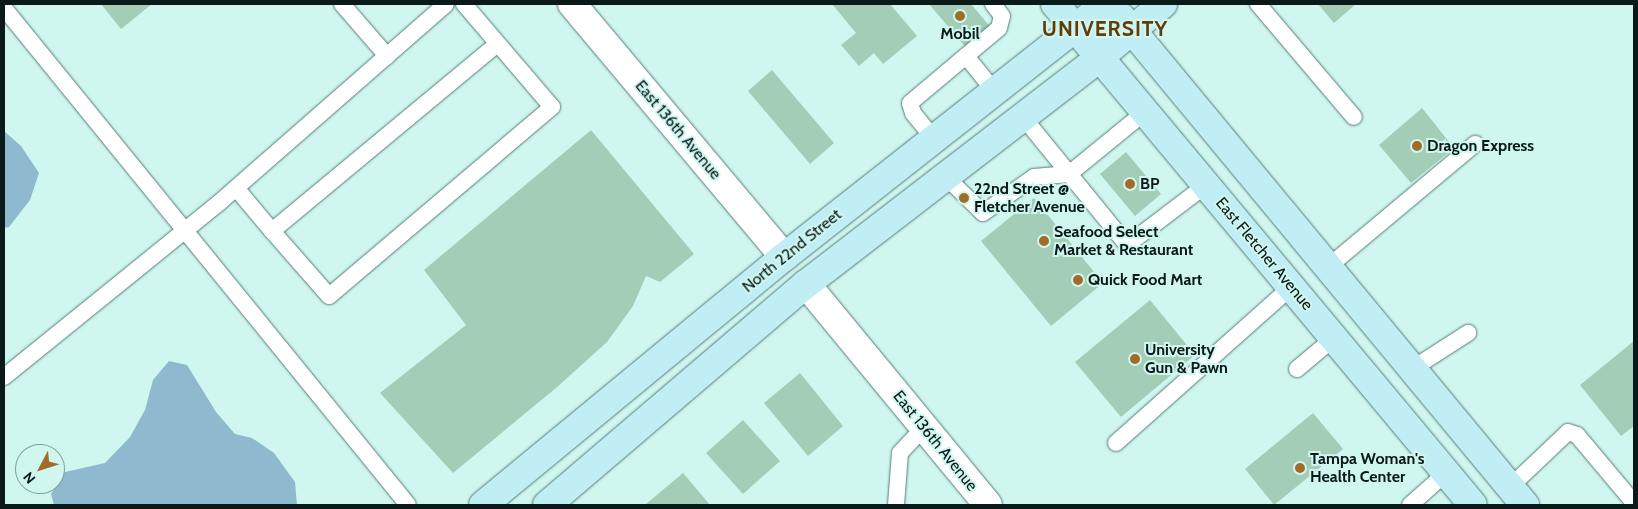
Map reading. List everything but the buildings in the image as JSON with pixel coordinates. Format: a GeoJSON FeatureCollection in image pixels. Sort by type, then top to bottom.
{"type":"FeatureCollection","features":[{"type":"Feature","properties":{"kind":"street","name":"East 136th Avenue"},"geometry":{"type":"LineString","coordinates":[[572,4],[784,257]]}},
{"type":"Feature","properties":{"kind":"street","name":"East Fletcher Avenue"},"geometry":{"type":"LineString","coordinates":[[1054,4],[1473,505]]}},
{"type":"Feature","properties":{"kind":"street","name":"North 22nd Street"},"geometry":{"type":"LineString","coordinates":[[483,505],[784,257],[1106,4]]}},
{"type":"Feature","properties":{"kind":"street"},"geometry":{"type":"LineString","coordinates":[[1111,4],[1518,496]]}},
{"type":"Feature","properties":{"kind":"street"},"geometry":{"type":"LineString","coordinates":[[547,505],[806,284],[1099,58],[1163,4]]}},
{"type":"Feature","properties":{"kind":"street","name":"East 136th Avenue"},"geometry":{"type":"LineString","coordinates":[[806,284],[988,505]]}},
{"type":"Feature","properties":{"kind":"lane"},"geometry":{"type":"LineString","coordinates":[[342,4],[387,56]]}},
{"type":"Feature","properties":{"kind":"lane"},"geometry":{"type":"LineString","coordinates":[[4,377],[236,188],[446,4]]}},
{"type":"Feature","properties":{"kind":"lane"},"geometry":{"type":"LineString","coordinates":[[236,188],[329,296],[552,107],[496,45],[464,4]]}},
{"type":"Feature","properties":{"kind":"lane"},"geometry":{"type":"LineString","coordinates":[[934,139],[913,113],[910,103],[999,28],[1002,16],[992,4]]}},
{"type":"Feature","properties":{"kind":"lane"},"geometry":{"type":"LineString","coordinates":[[1258,4],[1354,117]]}},
{"type":"Feature","properties":{"kind":"lane"},"geometry":{"type":"LineString","coordinates":[[4,8],[408,505]]}},
{"type":"Feature","properties":{"kind":"lane"},"geometry":{"type":"LineString","coordinates":[[272,231],[496,45]]}},
{"type":"Feature","properties":{"kind":"lane"},"geometry":{"type":"LineString","coordinates":[[966,56],[995,92]]}},
{"type":"Feature","properties":{"kind":"lane"},"geometry":{"type":"LineString","coordinates":[[945,176],[983,213],[1034,177],[1069,174],[1145,112]]}},
{"type":"Feature","properties":{"kind":"lane"},"geometry":{"type":"LineString","coordinates":[[1023,117],[1127,245],[1206,184]]}},
{"type":"Feature","properties":{"kind":"lane"},"geometry":{"type":"LineString","coordinates":[[1328,267],[1475,144]]}},
{"type":"Feature","properties":{"kind":"lane"},"geometry":{"type":"LineString","coordinates":[[1116,443],[1291,287]]}},
{"type":"Feature","properties":{"kind":"lane"},"geometry":{"type":"LineString","coordinates":[[1412,370],[1468,333]]}},
{"type":"Feature","properties":{"kind":"lane"},"geometry":{"type":"LineString","coordinates":[[1297,369],[1334,338]]}},
{"type":"Feature","properties":{"kind":"lane"},"geometry":{"type":"LineString","coordinates":[[896,505],[900,453],[924,427]]}},
{"type":"Feature","properties":{"kind":"lane"},"geometry":{"type":"LineString","coordinates":[[1518,496],[1568,432],[1578,434],[1628,484],[1634,503]]}},
{"type":"Feature","properties":{"kind":"lane"},"geometry":{"type":"LineString","coordinates":[[1410,505],[1446,473]]}},
{"type":"Feature","properties":{"kind":"water"},"geometry":{"type":"Polygon","coordinates":[[[4,131],[21,146],[39,173],[30,200],[9,227],[4,228],[4,131]]]}},
{"type":"Feature","properties":{"kind":"water"},"geometry":{"type":"Polygon","coordinates":[[[169,361],[187,365],[216,412],[235,434],[252,438],[274,453],[295,482],[297,505],[54,505],[51,494],[65,494],[65,472],[105,463],[130,437],[145,410],[153,380],[169,361]]]}},
{"type":"Feature","properties":{"kind":"place","name":"Mobil"},"geometry":{"type":"Point","coordinates":[960,16]}},
{"type":"Feature","properties":{"kind":"place","name":"Dragon Express"},"geometry":{"type":"Point","coordinates":[1417,146]}},
{"type":"Feature","properties":{"kind":"place","name":"BP"},"geometry":{"type":"Point","coordinates":[1130,184]}},
{"type":"Feature","properties":{"kind":"place","name":"22nd Street @ Fletcher Avenue"},"geometry":{"type":"Point","coordinates":[964,198]}},
{"type":"Feature","properties":{"kind":"place","name":"Seafood Select Market & Restaurant"},"geometry":{"type":"Point","coordinates":[1044,241]}},
{"type":"Feature","properties":{"kind":"place","name":"Quick Food Mart"},"geometry":{"type":"Point","coordinates":[1078,280]}},
{"type":"Feature","properties":{"kind":"place","name":"University Gun & Pawn"},"geometry":{"type":"Point","coordinates":[1135,359]}},
{"type":"Feature","properties":{"kind":"place","name":"Tampa Woman's Health Center"},"geometry":{"type":"Point","coordinates":[1300,468]}},
{"type":"Feature","properties":{"kind":"district","name":"UNIVERSITY"},"geometry":{"type":"Point","coordinates":[1105,29]}}]}
